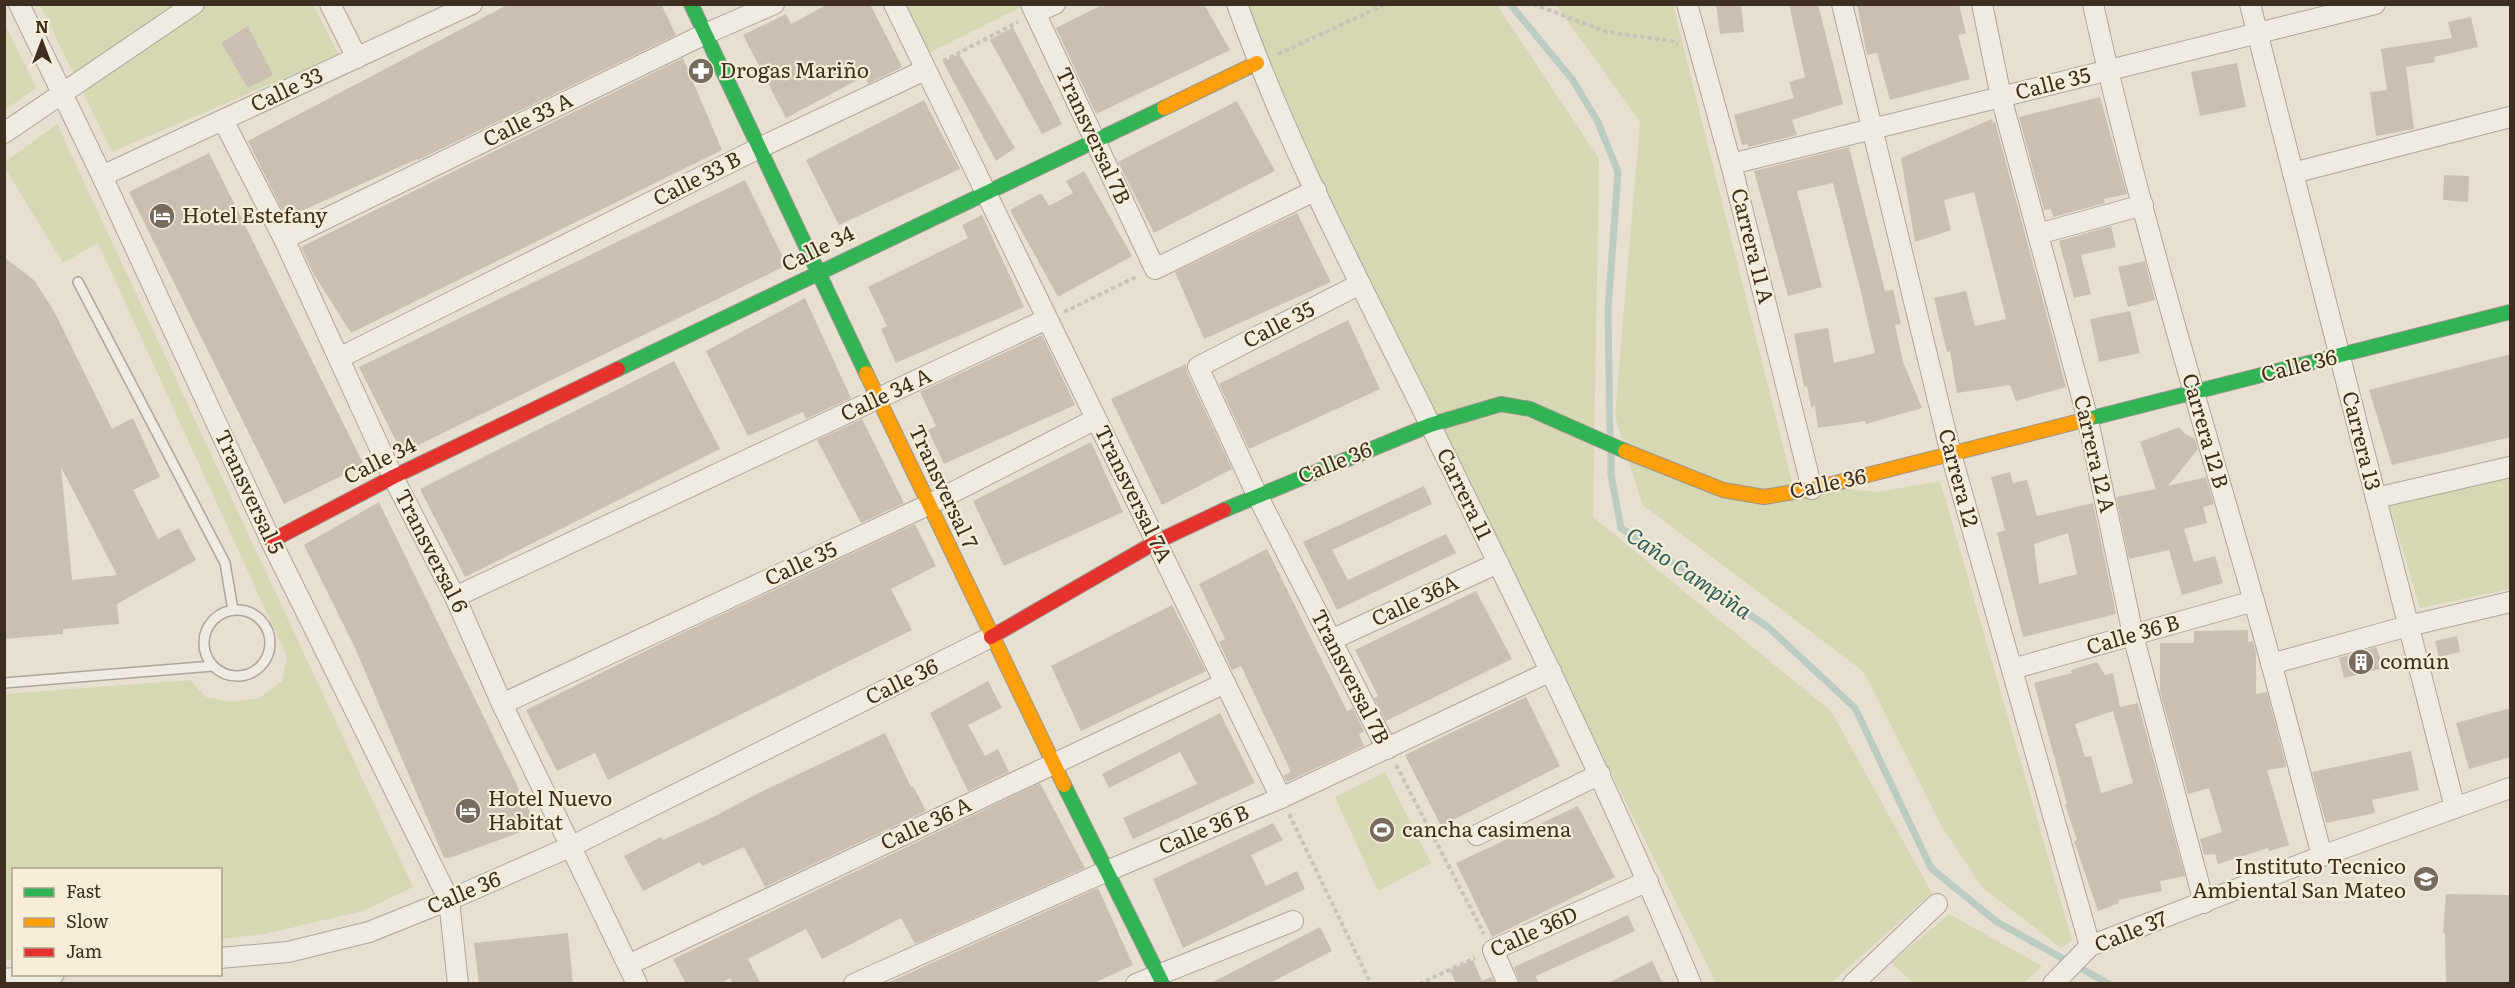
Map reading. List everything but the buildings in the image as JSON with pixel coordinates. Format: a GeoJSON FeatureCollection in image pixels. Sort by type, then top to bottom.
{"type":"FeatureCollection","features":[{"type":"Feature","properties":{"kind":"street","name":"Transversal 5"},"geometry":{"type":"LineString","coordinates":[[19,4],[102,176],[271,541],[450,900],[458,984]]}},
{"type":"Feature","properties":{"kind":"street"},"geometry":{"type":"LineString","coordinates":[[4,133],[194,4]]}},
{"type":"Feature","properties":{"kind":"street"},"geometry":{"type":"LineString","coordinates":[[330,4],[357,58]]}},
{"type":"Feature","properties":{"kind":"street","name":"Calle 33"},"geometry":{"type":"LineString","coordinates":[[102,176],[472,4]]}},
{"type":"Feature","properties":{"kind":"street","name":"Transversal 7"},"geometry":{"type":"LineString","coordinates":[[691,4],[991,637],[1161,978]]}},
{"type":"Feature","properties":{"kind":"street","name":"Calle 33 A"},"geometry":{"type":"LineString","coordinates":[[284,239],[705,34],[774,4]]}},
{"type":"Feature","properties":{"kind":"street","name":"Transversal 7A"},"geometry":{"type":"LineString","coordinates":[[894,4],[1281,798]]}},
{"type":"Feature","properties":{"kind":"street"},"geometry":{"type":"LineString","coordinates":[[1033,9],[1055,4]]}},
{"type":"Feature","properties":{"kind":"street","name":"Carrera 11"},"geometry":{"type":"LineString","coordinates":[[1236,4],[1257,63],[1360,284],[1600,774],[1691,984]]}},
{"type":"Feature","properties":{"kind":"street","name":"Carrera 11 A"},"geometry":{"type":"LineString","coordinates":[[1687,4],[1731,164],[1812,489]]}},
{"type":"Feature","properties":{"kind":"street","name":"Carrera 12"},"geometry":{"type":"LineString","coordinates":[[1842,4],[1874,128],[1951,454],[2088,949]]}},
{"type":"Feature","properties":{"kind":"street","name":"Carrera 12 A"},"geometry":{"type":"LineString","coordinates":[[1982,4],[2001,97],[2088,420],[2133,635],[2204,903]]}},
{"type":"Feature","properties":{"kind":"street","name":"Carrera 12 B"},"geometry":{"type":"LineString","coordinates":[[2093,4],[2143,205],[2254,601],[2322,856]]}},
{"type":"Feature","properties":{"kind":"street","name":"Carrera 13"},"geometry":{"type":"LineString","coordinates":[[2250,4],[2455,808]]}},
{"type":"Feature","properties":{"kind":"street","name":"Calle 35"},"geometry":{"type":"LineString","coordinates":[[1731,164],[2375,4]]}},
{"type":"Feature","properties":{"kind":"street","name":"Transversal 7B"},"geometry":{"type":"LineString","coordinates":[[1033,9],[1155,268]]}},
{"type":"Feature","properties":{"kind":"street","name":"Calle 34"},"geometry":{"type":"LineString","coordinates":[[271,541],[393,477],[1257,63]]}},
{"type":"Feature","properties":{"kind":"street","name":"Calle 33 B"},"geometry":{"type":"LineString","coordinates":[[340,357],[759,148],[925,70]]}},
{"type":"Feature","properties":{"kind":"street"},"geometry":{"type":"LineString","coordinates":[[2293,173],[2511,117]]}},
{"type":"Feature","properties":{"kind":"street","name":"Transversal 6"},"geometry":{"type":"LineString","coordinates":[[223,120],[284,239],[393,477],[455,597],[502,704],[637,984]]}},
{"type":"Feature","properties":{"kind":"street"},"geometry":{"type":"LineString","coordinates":[[1155,268],[1316,190]]}},
{"type":"Feature","properties":{"kind":"street"},"geometry":{"type":"LineString","coordinates":[[2038,234],[2143,205]]}},
{"type":"Feature","properties":{"kind":"street","name":"Calle 35"},"geometry":{"type":"LineString","coordinates":[[1198,367],[1360,284]]}},
{"type":"Feature","properties":{"kind":"street","name":"Calle 36"},"geometry":{"type":"LineString","coordinates":[[222,958],[288,952],[369,932],[450,900],[572,846],[991,637],[1156,542],[1257,495],[1430,425],[1501,404],[1530,409],[1598,440],[1723,490],[1764,497],[1812,489],[2511,312]]}},
{"type":"Feature","properties":{"kind":"street","name":"Calle 34 A"},"geometry":{"type":"LineString","coordinates":[[455,597],[1047,319]]}},
{"type":"Feature","properties":{"kind":"street","name":"Transversal 7B"},"geometry":{"type":"LineString","coordinates":[[1198,367],[1257,495],[1387,748]]}},
{"type":"Feature","properties":{"kind":"street","name":"Calle 35"},"geometry":{"type":"LineString","coordinates":[[502,704],[928,505],[1096,419]]}},
{"type":"Feature","properties":{"kind":"street"},"geometry":{"type":"LineString","coordinates":[[2376,498],[2511,467]]}},
{"type":"Feature","properties":{"kind":"street","name":"Calle 36A"},"geometry":{"type":"LineString","coordinates":[[1331,640],[1498,563]]}},
{"type":"Feature","properties":{"kind":"street","name":"Calle 36 B"},"geometry":{"type":"LineString","coordinates":[[2012,669],[2254,601]]}},
{"type":"Feature","properties":{"kind":"street"},"geometry":{"type":"LineString","coordinates":[[2271,664],[2408,626],[2511,602]]}},
{"type":"Feature","properties":{"kind":"street","name":"Calle 36 B"},"geometry":{"type":"LineString","coordinates":[[854,984],[1107,871],[1281,798],[1551,671]]}},
{"type":"Feature","properties":{"kind":"street","name":"Calle 36 A"},"geometry":{"type":"LineString","coordinates":[[628,965],[1225,683]]}},
{"type":"Feature","properties":{"kind":"street"},"geometry":{"type":"LineString","coordinates":[[1477,835],[1600,774]]}},
{"type":"Feature","properties":{"kind":"street"},"geometry":{"type":"LineString","coordinates":[[2455,808],[2511,788]]}},
{"type":"Feature","properties":{"kind":"street","name":"Calle 37"},"geometry":{"type":"LineString","coordinates":[[2061,978],[2088,949],[2322,856],[2455,808]]}},
{"type":"Feature","properties":{"kind":"street","name":"Calle 36D"},"geometry":{"type":"LineString","coordinates":[[1493,950],[1648,881]]}},
{"type":"Feature","properties":{"kind":"street"},"geometry":{"type":"LineString","coordinates":[[1853,984],[1937,904]]}},
{"type":"Feature","properties":{"kind":"street"},"geometry":{"type":"LineString","coordinates":[[1136,984],[1161,978],[1293,921]]}},
{"type":"Feature","properties":{"kind":"street"},"geometry":{"type":"LineString","coordinates":[[1493,950],[1508,984]]}},
{"type":"Feature","properties":{"kind":"street"},"geometry":{"type":"LineString","coordinates":[[4,979],[42,976]]}},
{"type":"Feature","properties":{"kind":"lane"},"geometry":{"type":"LineString","coordinates":[[78,282],[225,563],[233,610]]}},
{"type":"Feature","properties":{"kind":"lane"},"geometry":{"type":"LineString","coordinates":[[233,610],[243,610],[261,620],[270,639],[270,650],[260,668],[241,676],[221,672],[213,666],[207,657],[204,637],[214,619],[233,610]]}},
{"type":"Feature","properties":{"kind":"lane"},"geometry":{"type":"LineString","coordinates":[[4,683],[213,666]]}},
{"type":"Feature","properties":{"kind":"path"},"geometry":{"type":"LineString","coordinates":[[1257,63],[1386,4]]}},
{"type":"Feature","properties":{"kind":"path"},"geometry":{"type":"LineString","coordinates":[[1533,4],[1607,32],[1672,41],[1702,56]]}},
{"type":"Feature","properties":{"kind":"path"},"geometry":{"type":"LineString","coordinates":[[925,70],[1033,9]]}},
{"type":"Feature","properties":{"kind":"path"},"geometry":{"type":"LineString","coordinates":[[1047,319],[1155,268]]}},
{"type":"Feature","properties":{"kind":"path","name":"Transversal 7B"},"geometry":{"type":"LineString","coordinates":[[1387,748],[1493,950]]}},
{"type":"Feature","properties":{"kind":"path"},"geometry":{"type":"LineString","coordinates":[[1281,798],[1371,984]]}},
{"type":"Feature","properties":{"kind":"path","name":"Calle 36D"},"geometry":{"type":"LineString","coordinates":[[1419,984],[1493,950]]}},
{"type":"Feature","properties":{"kind":"green space"},"geometry":{"type":"Polygon","coordinates":[[[1020,4],[1021,7],[927,54],[902,5],[1020,4]]]}},
{"type":"Feature","properties":{"kind":"green space"},"geometry":{"type":"Polygon","coordinates":[[[40,5],[313,5],[339,55],[112,152],[40,5]]]}},
{"type":"Feature","properties":{"kind":"green space"},"geometry":{"type":"Polygon","coordinates":[[[1241,5],[1497,5],[1599,159],[1593,517],[1831,711],[1932,893],[1831,983],[1716,983],[1265,78],[1241,5]]]}},
{"type":"Feature","properties":{"kind":"green space"},"geometry":{"type":"Polygon","coordinates":[[[1556,5],[1673,5],[1792,483],[1878,492],[1940,481],[2072,940],[2061,948],[1982,887],[1943,829],[1864,672],[1642,504],[1615,416],[1640,122],[1556,5]]]}},
{"type":"Feature","properties":{"kind":"green space"},"geometry":{"type":"Polygon","coordinates":[[[4,22],[36,88],[5,110],[4,110],[4,22]]]}},
{"type":"Feature","properties":{"kind":"green space"},"geometry":{"type":"Polygon","coordinates":[[[57,124],[413,887],[363,911],[264,934],[222,939],[222,868],[12,868],[12,960],[5,960],[5,694],[190,680],[206,697],[232,702],[259,698],[282,681],[287,657],[98,243],[63,263],[5,168],[5,162],[57,124]]]}},
{"type":"Feature","properties":{"kind":"green space"},"geometry":{"type":"Polygon","coordinates":[[[2510,455],[2510,589],[2420,608],[2385,490],[2510,455]]]}},
{"type":"Feature","properties":{"kind":"green space","name":"cancha casimena"},"geometry":{"type":"Polygon","coordinates":[[[1385,772],[1431,863],[1378,891],[1335,797],[1385,772]]]}},
{"type":"Feature","properties":{"kind":"green space"},"geometry":{"type":"Polygon","coordinates":[[[1949,914],[2042,966],[2024,983],[1914,983],[1891,963],[1949,914]]]}},
{"type":"Feature","properties":{"kind":"waterway","name":"Caño Campiña"},"geometry":{"type":"LineString","coordinates":[[1510,4],[1572,79],[1598,122],[1618,172],[1608,310],[1610,439]]}},
{"type":"Feature","properties":{"kind":"waterway","name":"Caño Campiña"},"geometry":{"type":"LineString","coordinates":[[1611,453],[1611,475],[1621,528],[1768,627],[1855,708],[1931,868],[1997,922],[2109,984]]}},
{"type":"Feature","properties":{"kind":"traffic: fast"},"geometry":{"type":"LineString","coordinates":[[691,4],[866,373]]}},
{"type":"Feature","properties":{"kind":"traffic: fast"},"geometry":{"type":"LineString","coordinates":[[618,369],[1164,108]]}},
{"type":"Feature","properties":{"kind":"traffic: fast"},"geometry":{"type":"LineString","coordinates":[[2088,419],[2510,312]]}},
{"type":"Feature","properties":{"kind":"traffic: fast"},"geometry":{"type":"LineString","coordinates":[[1224,510],[1430,425],[1501,404],[1530,409],[1625,451]]}},
{"type":"Feature","properties":{"kind":"traffic: fast"},"geometry":{"type":"LineString","coordinates":[[1064,785],[1163,984]]}},
{"type":"Feature","properties":{"kind":"traffic: slow"},"geometry":{"type":"LineString","coordinates":[[1164,108],[1257,63]]}},
{"type":"Feature","properties":{"kind":"traffic: slow"},"geometry":{"type":"LineString","coordinates":[[866,373],[1064,785]]}},
{"type":"Feature","properties":{"kind":"traffic: slow"},"geometry":{"type":"LineString","coordinates":[[1625,451],[1723,490],[1764,497],[1812,489],[2088,419]]}},
{"type":"Feature","properties":{"kind":"traffic: jam"},"geometry":{"type":"LineString","coordinates":[[271,541],[393,477],[618,369]]}},
{"type":"Feature","properties":{"kind":"traffic: jam"},"geometry":{"type":"LineString","coordinates":[[991,637],[1156,542],[1224,510]]}},
{"type":"Feature","properties":{"kind":"place","name":"Drogas Mariño"},"geometry":{"type":"Point","coordinates":[701,71]}},
{"type":"Feature","properties":{"kind":"place","name":"Hotel Estefany"},"geometry":{"type":"Point","coordinates":[162,216]}},
{"type":"Feature","properties":{"kind":"place","name":"común"},"geometry":{"type":"Point","coordinates":[2361,662]}},
{"type":"Feature","properties":{"kind":"place","name":"Hotel Nuevo Habitat"},"geometry":{"type":"Point","coordinates":[468,811]}},
{"type":"Feature","properties":{"kind":"place","name":"cancha casimena"},"geometry":{"type":"Point","coordinates":[1382,830]}},
{"type":"Feature","properties":{"kind":"place","name":"Instituto Tecnico Ambiental San Mateo"},"geometry":{"type":"Point","coordinates":[2426,879]}}]}
